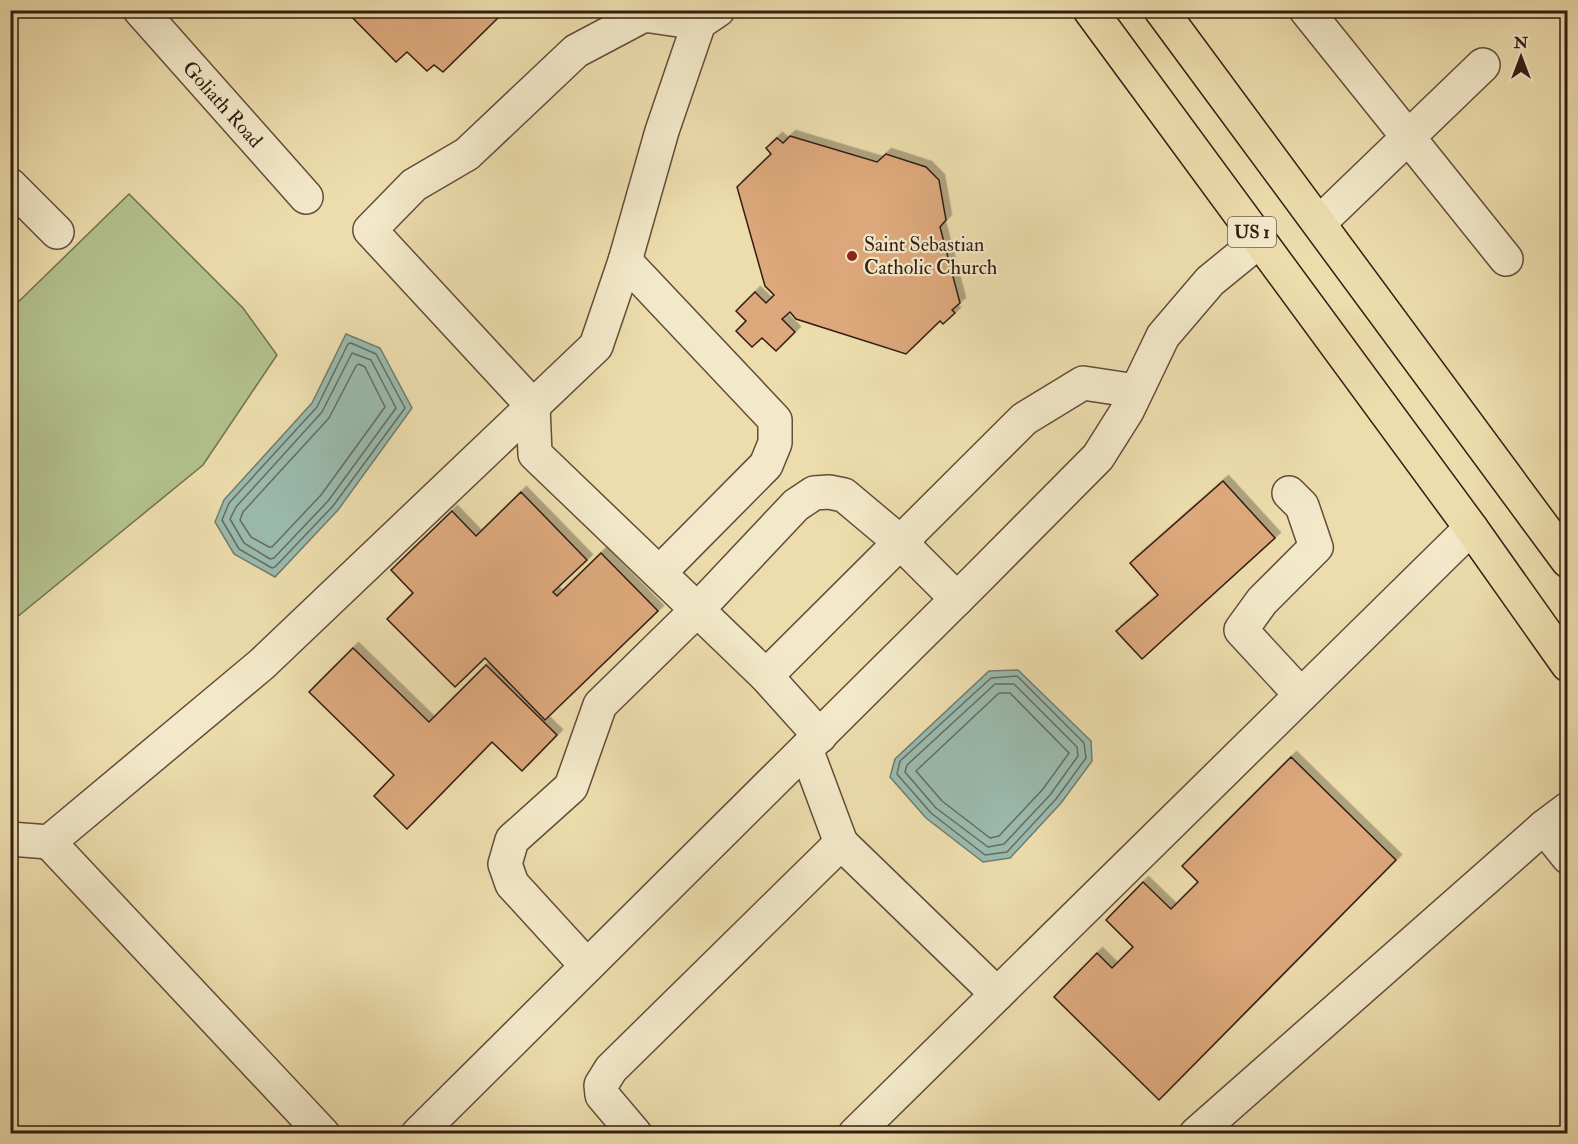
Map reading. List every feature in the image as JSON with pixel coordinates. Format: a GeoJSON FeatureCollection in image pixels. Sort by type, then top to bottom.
{"type":"FeatureCollection","features":[{"type":"Feature","properties":{"kind":"main road","name":"US 1"},"geometry":{"type":"LineString","coordinates":[[1090,10],[1471,528],[1568,665]]}},
{"type":"Feature","properties":{"kind":"main road"},"geometry":{"type":"LineString","coordinates":[[1161,10],[1568,561]]}},
{"type":"Feature","properties":{"kind":"street","name":"Goliath Road"},"geometry":{"type":"LineString","coordinates":[[140,10],[306,197]]}},
{"type":"Feature","properties":{"kind":"street"},"geometry":{"type":"LineString","coordinates":[[1306,10],[1506,258]]}},
{"type":"Feature","properties":{"kind":"street"},"geometry":{"type":"LineString","coordinates":[[49,842],[262,664],[533,406],[596,346],[625,261],[662,131],[709,17],[644,15],[576,51],[466,154],[414,185],[370,230],[533,406],[535,454],[766,676],[813,742],[841,843],[997,994]]}},
{"type":"Feature","properties":{"kind":"street"},"geometry":{"type":"LineString","coordinates":[[1319,223],[1483,65]]}},
{"type":"Feature","properties":{"kind":"street"},"geometry":{"type":"LineString","coordinates":[[10,185],[57,232]]}},
{"type":"Feature","properties":{"kind":"street"},"geometry":{"type":"LineString","coordinates":[[418,1134],[1098,457],[1127,411],[1163,336],[1210,281],[1259,241]]}},
{"type":"Feature","properties":{"kind":"street"},"geometry":{"type":"LineString","coordinates":[[625,261],[775,420],[775,443],[766,465],[659,573]]}},
{"type":"Feature","properties":{"kind":"street"},"geometry":{"type":"LineString","coordinates":[[766,676],[1024,419],[1083,383],[1136,392]]}},
{"type":"Feature","properties":{"kind":"street"},"geometry":{"type":"LineString","coordinates":[[586,966],[512,884],[505,864],[512,840],[571,787],[600,705],[697,610],[796,506],[814,493],[829,492],[844,495],[900,542],[957,599]]}},
{"type":"Feature","properties":{"kind":"street"},"geometry":{"type":"LineString","coordinates":[[1289,493],[1302,506],[1316,547],[1262,601],[1241,630],[1301,695]]}},
{"type":"Feature","properties":{"kind":"street"},"geometry":{"type":"LineString","coordinates":[[855,1134],[1471,528]]}},
{"type":"Feature","properties":{"kind":"street"},"geometry":{"type":"LineString","coordinates":[[1196,1134],[1556,818],[1568,856]]}},
{"type":"Feature","properties":{"kind":"street"},"geometry":{"type":"LineString","coordinates":[[10,839],[49,842],[323,1134]]}},
{"type":"Feature","properties":{"kind":"street"},"geometry":{"type":"LineString","coordinates":[[635,1134],[602,1095],[601,1085],[611,1069],[841,843]]}},
{"type":"Feature","properties":{"kind":"green space"},"geometry":{"type":"Polygon","coordinates":[[[129,194],[243,308],[277,355],[203,465],[11,622],[11,309],[129,194]]]}},
{"type":"Feature","properties":{"kind":"water"},"geometry":{"type":"Polygon","coordinates":[[[346,334],[380,348],[412,408],[338,510],[275,577],[234,554],[215,522],[224,500],[312,403],[346,334]]]}},
{"type":"Feature","properties":{"kind":"water"},"geometry":{"type":"Polygon","coordinates":[[[1018,670],[1091,741],[1092,761],[1061,803],[1010,858],[983,862],[926,818],[890,777],[895,759],[989,671],[1018,670]]]}},
{"type":"Feature","properties":{"kind":"water"},"geometry":{"type":"Polygon","coordinates":[[[149,1126],[182,1126],[187,1133],[146,1133],[149,1126]]]}},
{"type":"Feature","properties":{"kind":"building"},"geometry":{"type":"Polygon","coordinates":[[[345,10],[506,10],[443,72],[434,65],[427,71],[407,52],[396,62],[345,10]]]}},
{"type":"Feature","properties":{"kind":"building","name":"Saint Sebastian Catholic Church"},"geometry":{"type":"Polygon","coordinates":[[[790,136],[877,162],[886,154],[926,167],[939,180],[946,220],[940,227],[960,303],[952,310],[955,313],[943,324],[940,321],[906,354],[796,319],[790,312],[782,319],[795,332],[776,351],[762,338],[752,347],[736,331],[746,321],[736,311],[755,292],[766,303],[774,295],[765,286],[737,187],[771,154],[766,148],[777,138],[783,143],[790,136]]]}},
{"type":"Feature","properties":{"kind":"building"},"geometry":{"type":"Polygon","coordinates":[[[1223,481],[1275,538],[1142,659],[1116,631],[1158,595],[1130,563],[1223,481]]]}},
{"type":"Feature","properties":{"kind":"building"},"geometry":{"type":"Polygon","coordinates":[[[521,492],[587,560],[553,592],[557,596],[601,553],[658,611],[545,720],[485,658],[455,687],[387,619],[413,593],[391,570],[452,511],[476,536],[521,492]]]}},
{"type":"Feature","properties":{"kind":"building"},"geometry":{"type":"Polygon","coordinates":[[[353,648],[429,722],[486,665],[557,735],[522,771],[492,742],[407,829],[374,796],[394,775],[309,692],[353,648]]]}},
{"type":"Feature","properties":{"kind":"building"},"geometry":{"type":"Polygon","coordinates":[[[1291,757],[1396,860],[1159,1100],[1054,997],[1097,953],[1112,968],[1133,947],[1106,920],[1143,882],[1171,909],[1198,882],[1182,866],[1291,757]]]}},
{"type":"Feature","properties":{"kind":"place","name":"Saint Sebastian Catholic Church"},"geometry":{"type":"Point","coordinates":[852,256]}}]}
